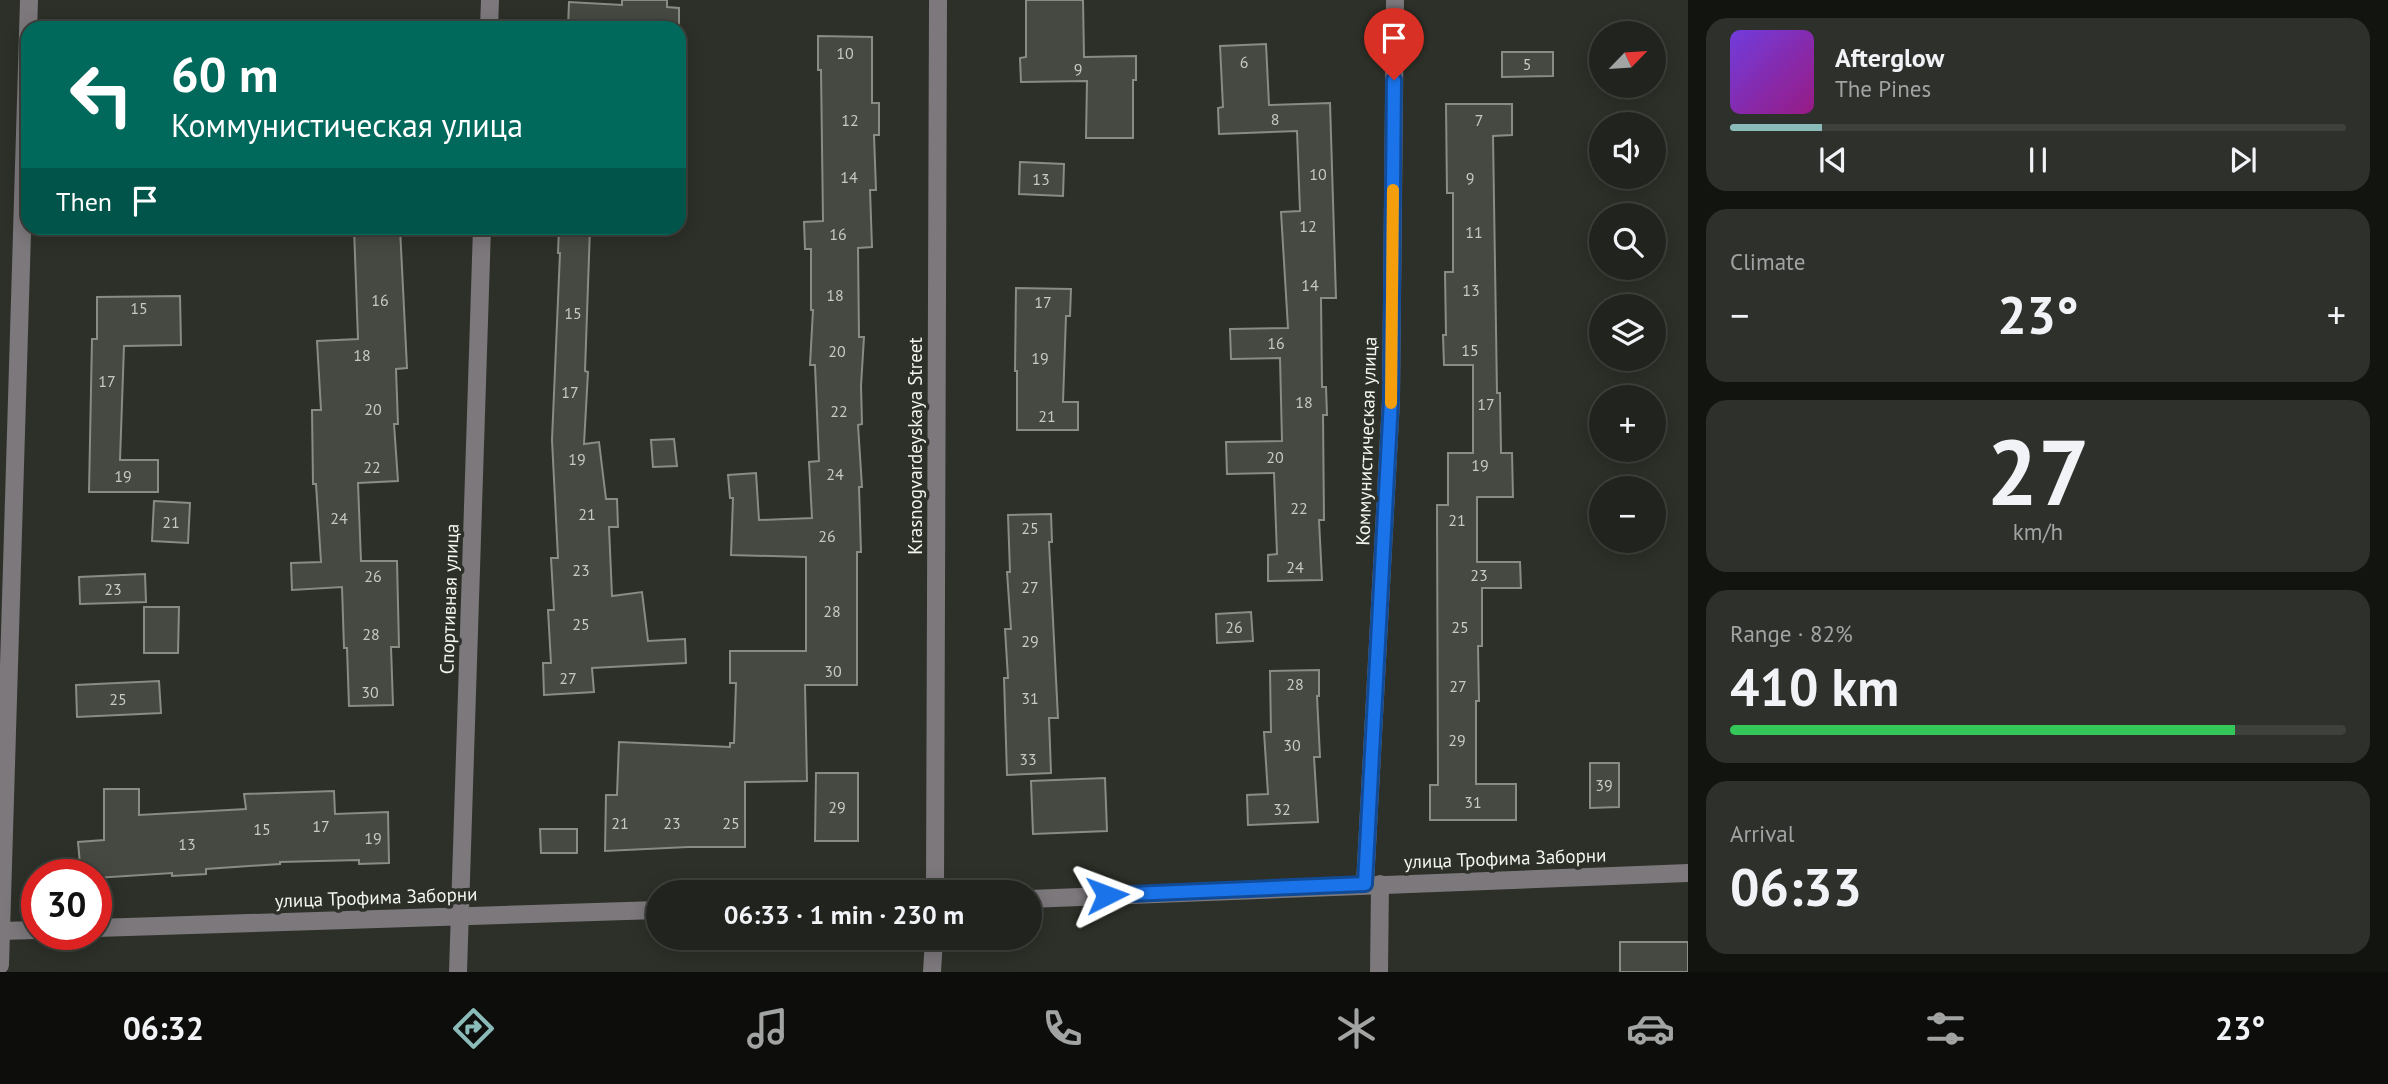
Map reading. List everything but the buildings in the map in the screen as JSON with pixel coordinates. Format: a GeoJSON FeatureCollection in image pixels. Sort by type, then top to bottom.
{"type":"FeatureCollection","features":[{"type":"Feature","properties":{"kind":"street"},"geometry":{"type":"LineString","coordinates":[[28,21],[29,0]]}},
{"type":"Feature","properties":{"kind":"street"},"geometry":{"type":"LineString","coordinates":[[489,21],[490,0]]}},
{"type":"Feature","properties":{"kind":"street","name":"Krasnogvardeyskaya Street"},"geometry":{"type":"LineString","coordinates":[[935,880],[938,0]]}},
{"type":"Feature","properties":{"kind":"street","name":"Коммунистическая улица"},"geometry":{"type":"LineString","coordinates":[[1379,972],[1372,884],[1391,400],[1395,0]]}},
{"type":"Feature","properties":{"kind":"street"},"geometry":{"type":"LineString","coordinates":[[0,965],[22,235]]}},
{"type":"Feature","properties":{"kind":"street","name":"Спортивная улица"},"geometry":{"type":"LineString","coordinates":[[458,972],[482,235]]}},
{"type":"Feature","properties":{"kind":"street","name":"улица Трофима Заборни"},"geometry":{"type":"LineString","coordinates":[[1042,898],[1688,873]]}},
{"type":"Feature","properties":{"kind":"street","name":"улица Трофима Заборни"},"geometry":{"type":"LineString","coordinates":[[112,927],[646,910]]}},
{"type":"Feature","properties":{"kind":"street"},"geometry":{"type":"LineString","coordinates":[[0,931],[21,930]]}},
{"type":"Feature","properties":{"kind":"street"},"geometry":{"type":"LineString","coordinates":[[932,972],[933,950]]}},
{"type":"Feature","properties":{"kind":"slow traffic"},"geometry":{"type":"LineString","coordinates":[[1391,403],[1393,190]]}},
{"type":"Feature","properties":{"kind":"route"},"geometry":{"type":"LineString","coordinates":[[1107,895],[1365,884],[1391,400],[1394,80]]}}]}
